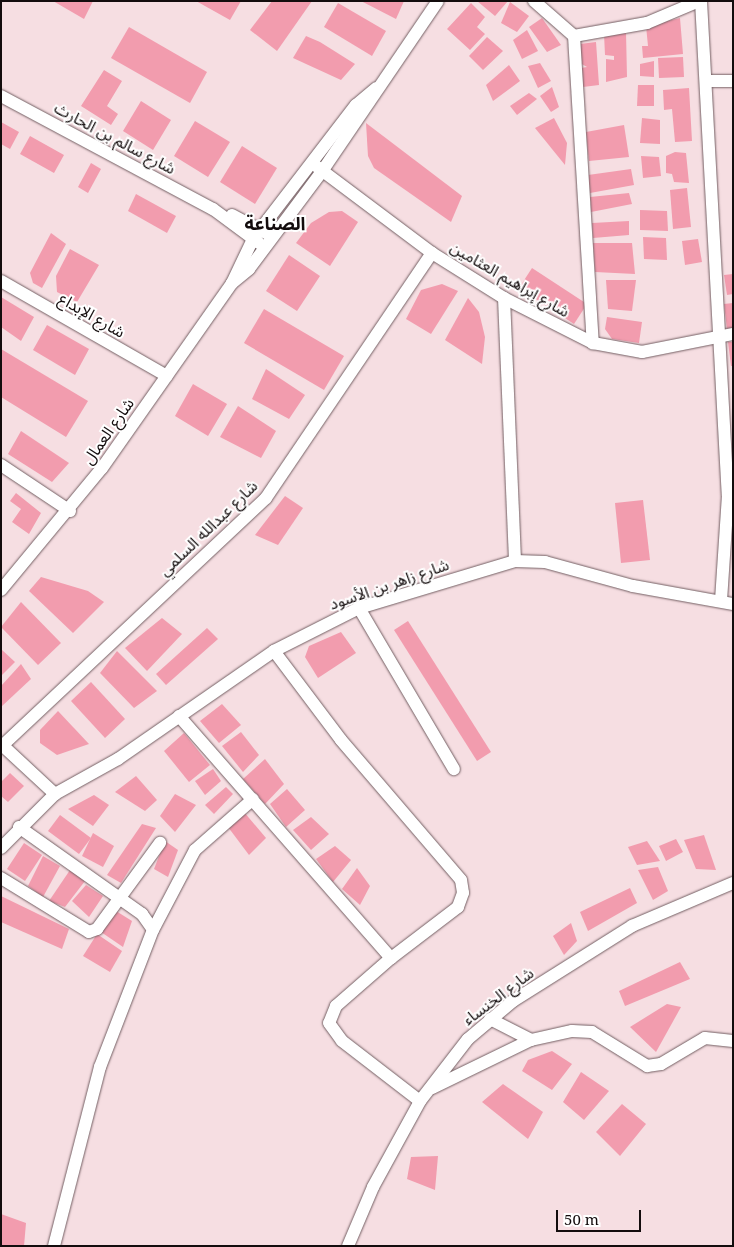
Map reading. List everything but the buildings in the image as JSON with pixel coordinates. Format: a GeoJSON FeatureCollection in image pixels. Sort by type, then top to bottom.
{"type":"FeatureCollection","features":[{"type":"Feature","properties":{"kind":"street","name":"شارع العمال"},"geometry":{"type":"LineString","coordinates":[[1,590],[70,511],[232,283],[268,242],[308,190],[317,166],[338,148],[376,88],[438,1]]}},
{"type":"Feature","properties":{"kind":"street"},"geometry":{"type":"LineString","coordinates":[[534,1],[574,36],[593,343]]}},
{"type":"Feature","properties":{"kind":"street"},"geometry":{"type":"LineString","coordinates":[[574,36],[647,23],[700,1],[706,81],[717,338],[728,495],[727,602]]}},
{"type":"Feature","properties":{"kind":"street"},"geometry":{"type":"LineString","coordinates":[[706,81],[733,81]]}},
{"type":"Feature","properties":{"kind":"street","name":"شارع العمال"},"geometry":{"type":"LineString","coordinates":[[232,283],[257,234],[317,166],[362,98],[376,88]]}},
{"type":"Feature","properties":{"kind":"street","name":"شارع سالم بن الحارث"},"geometry":{"type":"LineString","coordinates":[[1,96],[213,209],[268,242]]}},
{"type":"Feature","properties":{"kind":"street"},"geometry":{"type":"LineString","coordinates":[[308,190],[342,184],[338,148]]}},
{"type":"Feature","properties":{"kind":"street","name":"شارع إبراهيم العثامين"},"geometry":{"type":"LineString","coordinates":[[317,166],[432,253],[504,298],[593,343],[642,352],[733,334]]}},
{"type":"Feature","properties":{"kind":"street","name":"شارع عبدالله السلمي"},"geometry":{"type":"LineString","coordinates":[[2,745],[266,498],[432,253]]}},
{"type":"Feature","properties":{"kind":"street","name":"شارع الإبداع"},"geometry":{"type":"LineString","coordinates":[[1,281],[167,376]]}},
{"type":"Feature","properties":{"kind":"street"},"geometry":{"type":"LineString","coordinates":[[504,298],[515,561]]}},
{"type":"Feature","properties":{"kind":"street"},"geometry":{"type":"LineString","coordinates":[[1,465],[70,511]]}},
{"type":"Feature","properties":{"kind":"street","name":"شارع زاهر بن الأسود"},"geometry":{"type":"LineString","coordinates":[[1,848],[55,794],[100,771],[274,651],[359,608],[515,561],[545,562],[633,586],[727,602]]}},
{"type":"Feature","properties":{"kind":"street"},"geometry":{"type":"LineString","coordinates":[[359,608],[454,769]]}},
{"type":"Feature","properties":{"kind":"street"},"geometry":{"type":"LineString","coordinates":[[274,651],[341,740],[461,880],[463,892],[458,907],[391,958],[336,1006],[329,1023],[342,1041],[424,1096],[531,1040],[592,1032],[647,1066],[661,1064],[705,1038],[733,1041]]}},
{"type":"Feature","properties":{"kind":"street"},"geometry":{"type":"LineString","coordinates":[[179,716],[391,958]]}},
{"type":"Feature","properties":{"kind":"street"},"geometry":{"type":"LineString","coordinates":[[2,745],[55,794]]}},
{"type":"Feature","properties":{"kind":"street"},"geometry":{"type":"LineString","coordinates":[[54,1246],[100,1067],[153,930],[195,850],[253,799]]}},
{"type":"Feature","properties":{"kind":"street"},"geometry":{"type":"LineString","coordinates":[[19,828],[142,914],[153,930]]}},
{"type":"Feature","properties":{"kind":"street"},"geometry":{"type":"LineString","coordinates":[[1,878],[85,931],[97,929],[160,843]]}},
{"type":"Feature","properties":{"kind":"street","name":"شارع الخنساء"},"geometry":{"type":"LineString","coordinates":[[348,1246],[373,1187],[424,1096],[455,1053],[490,1018],[632,926],[733,884]]}},
{"type":"Feature","properties":{"kind":"street"},"geometry":{"type":"LineString","coordinates":[[490,1018],[531,1040]]}},
{"type":"Feature","properties":{"kind":"district","name":"الصناعة"},"geometry":{"type":"Point","coordinates":[275,223]}}]}
